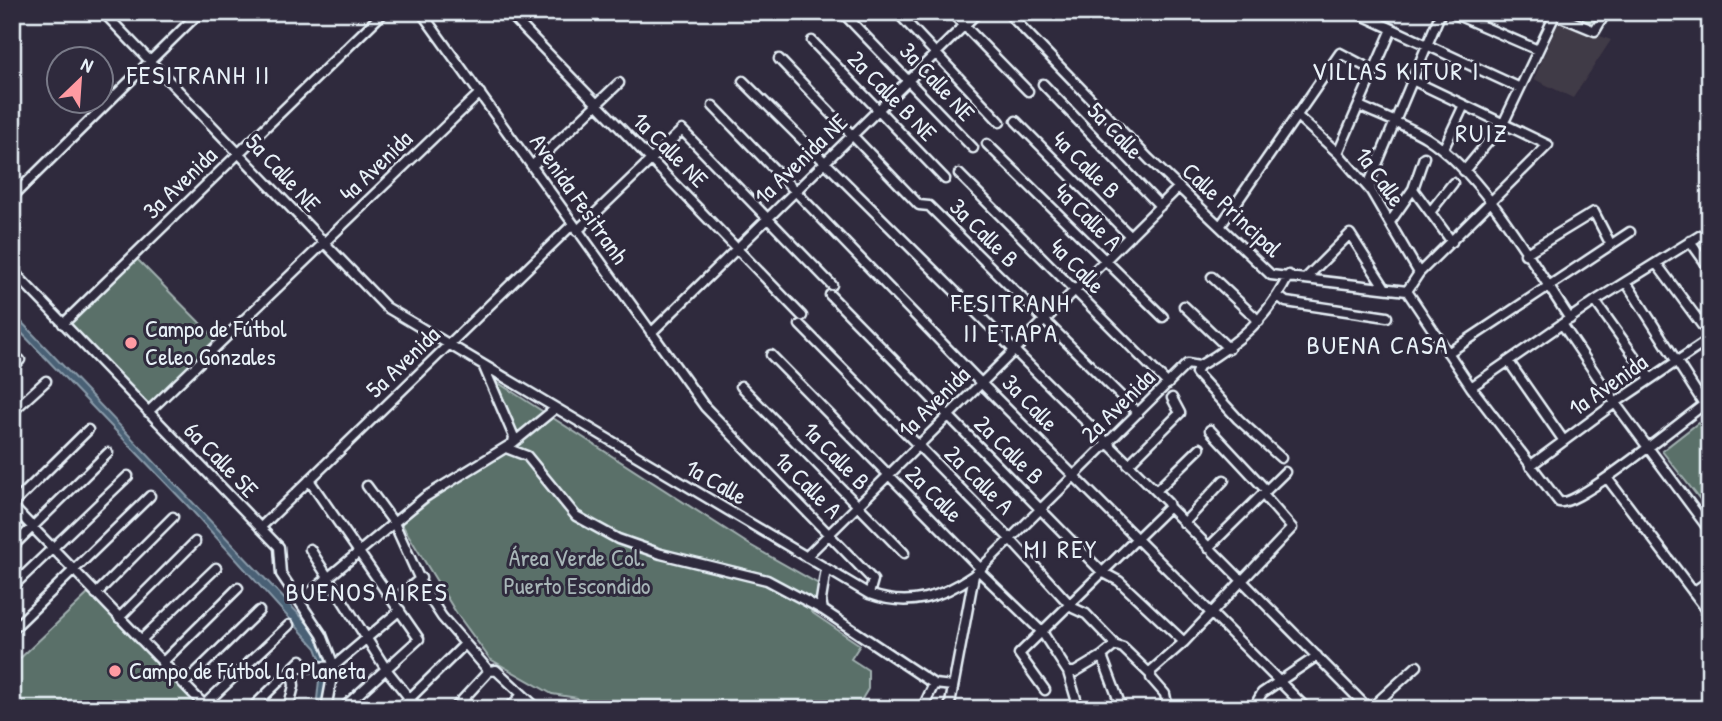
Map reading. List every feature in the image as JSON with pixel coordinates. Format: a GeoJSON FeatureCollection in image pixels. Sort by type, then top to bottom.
{"type":"FeatureCollection","features":[{"type":"Feature","properties":{"kind":"street","name":"5a Calle NE"},"geometry":{"type":"LineString","coordinates":[[103,12],[386,307],[448,345]]}},
{"type":"Feature","properties":{"kind":"street"},"geometry":{"type":"LineString","coordinates":[[12,197],[200,12]]}},
{"type":"Feature","properties":{"kind":"street","name":"3a Avenida"},"geometry":{"type":"LineString","coordinates":[[64,324],[384,12]]}},
{"type":"Feature","properties":{"kind":"street","name":"Avenida Fesitranh"},"geometry":{"type":"LineString","coordinates":[[421,12],[705,407]]}},
{"type":"Feature","properties":{"kind":"street","name":"1a Calle NE"},"geometry":{"type":"LineString","coordinates":[[508,12],[738,247],[801,320]]}},
{"type":"Feature","properties":{"kind":"street","name":"3a Calle NE"},"geometry":{"type":"LineString","coordinates":[[842,12],[973,148]]}},
{"type":"Feature","properties":{"kind":"street"},"geometry":{"type":"LineString","coordinates":[[897,12],[1000,122]]}},
{"type":"Feature","properties":{"kind":"street"},"geometry":{"type":"LineString","coordinates":[[951,12],[1028,91]]}},
{"type":"Feature","properties":{"kind":"street","name":"1a Avenida NE"},"geometry":{"type":"LineString","coordinates":[[651,332],[978,12]]}},
{"type":"Feature","properties":{"kind":"street","name":"Calle Principal"},"geometry":{"type":"LineString","coordinates":[[1007,12],[1179,187],[1271,275],[1289,275],[1407,291]]}},
{"type":"Feature","properties":{"kind":"street"},"geometry":{"type":"LineString","coordinates":[[1366,181],[1395,122],[1441,12]]}},
{"type":"Feature","properties":{"kind":"street"},"geometry":{"type":"LineString","coordinates":[[1450,12],[1538,50]]}},
{"type":"Feature","properties":{"kind":"street"},"geometry":{"type":"LineString","coordinates":[[1464,171],[1503,124],[1552,14],[1595,31],[1606,12]]}},
{"type":"Feature","properties":{"kind":"street"},"geometry":{"type":"LineString","coordinates":[[1362,15],[1520,88]]}},
{"type":"Feature","properties":{"kind":"street"},"geometry":{"type":"LineString","coordinates":[[1338,153],[1392,29]]}},
{"type":"Feature","properties":{"kind":"street","name":"2a Calle B NE"},"geometry":{"type":"LineString","coordinates":[[812,41],[946,179]]}},
{"type":"Feature","properties":{"kind":"street"},"geometry":{"type":"LineString","coordinates":[[1220,225],[1340,53],[1374,71]]}},
{"type":"Feature","properties":{"kind":"street","name":"3a Calle B"},"geometry":{"type":"LineString","coordinates":[[779,59],[919,205],[929,206],[1138,413]]}},
{"type":"Feature","properties":{"kind":"street"},"geometry":{"type":"LineString","coordinates":[[743,80],[1156,491],[1168,507],[1366,708],[1373,706],[1417,666]]}},
{"type":"Feature","properties":{"kind":"street"},"geometry":{"type":"LineString","coordinates":[[1412,80],[1548,145],[1419,273],[1407,291],[1471,387],[1559,502],[1572,502],[1707,402],[1626,282]]}},
{"type":"Feature","properties":{"kind":"street"},"geometry":{"type":"LineString","coordinates":[[532,166],[619,83]]}},
{"type":"Feature","properties":{"kind":"street","name":"5a Calle"},"geometry":{"type":"LineString","coordinates":[[1043,84],[1160,206]]}},
{"type":"Feature","properties":{"kind":"street","name":"4a Avenida"},"geometry":{"type":"LineString","coordinates":[[148,412],[480,93]]}},
{"type":"Feature","properties":{"kind":"street"},"geometry":{"type":"LineString","coordinates":[[1443,150],[1464,105]]}},
{"type":"Feature","properties":{"kind":"street","name":"3a Calle"},"geometry":{"type":"LineString","coordinates":[[713,106],[865,264],[1307,709]]}},
{"type":"Feature","properties":{"kind":"street"},"geometry":{"type":"LineString","coordinates":[[1359,106],[1427,138],[1464,171],[1492,203],[1570,319]]}},
{"type":"Feature","properties":{"kind":"street","name":"1a Calle"},"geometry":{"type":"LineString","coordinates":[[1296,115],[1366,181],[1419,273]]}},
{"type":"Feature","properties":{"kind":"street","name":"4a Calle B"},"geometry":{"type":"LineString","coordinates":[[1016,121],[1130,236]]}},
{"type":"Feature","properties":{"kind":"street","name":"5a Avenida"},"geometry":{"type":"LineString","coordinates":[[260,528],[448,345],[682,130],[768,218]]}},
{"type":"Feature","properties":{"kind":"street","name":"4a Calle A"},"geometry":{"type":"LineString","coordinates":[[987,144],[1163,317]]}},
{"type":"Feature","properties":{"kind":"street"},"geometry":{"type":"LineString","coordinates":[[1390,222],[1413,189],[1424,158]]}},
{"type":"Feature","properties":{"kind":"street","name":"4a Calle"},"geometry":{"type":"LineString","coordinates":[[959,174],[1168,384]]}},
{"type":"Feature","properties":{"kind":"street"},"geometry":{"type":"LineString","coordinates":[[1432,211],[1453,183]]}},
{"type":"Feature","properties":{"kind":"street","name":"1a Avenida"},"geometry":{"type":"LineString","coordinates":[[806,556],[1179,187]]}},
{"type":"Feature","properties":{"kind":"street"},"geometry":{"type":"LineString","coordinates":[[1413,189],[1432,211],[1452,242]]}},
{"type":"Feature","properties":{"kind":"street"},"geometry":{"type":"LineString","coordinates":[[1525,254],[1594,212],[1611,245]]}},
{"type":"Feature","properties":{"kind":"street"},"geometry":{"type":"LineString","coordinates":[[768,218],[832,285]]}},
{"type":"Feature","properties":{"kind":"street"},"geometry":{"type":"LineString","coordinates":[[1448,353],[1630,232]]}},
{"type":"Feature","properties":{"kind":"street"},"geometry":{"type":"LineString","coordinates":[[1306,278],[1350,234],[1385,288]]}},
{"type":"Feature","properties":{"kind":"street"},"geometry":{"type":"LineString","coordinates":[[1471,387],[1595,301],[1701,234]]}},
{"type":"Feature","properties":{"kind":"street"},"geometry":{"type":"LineString","coordinates":[[1690,241],[1710,269]]}},
{"type":"Feature","properties":{"kind":"street"},"geometry":{"type":"LineString","coordinates":[[1656,263],[1710,337]]}},
{"type":"Feature","properties":{"kind":"street","name":"6a Calle SE"},"geometry":{"type":"LineString","coordinates":[[12,270],[279,547],[281,574],[322,635],[332,666]]}},
{"type":"Feature","properties":{"kind":"street","name":"2a Avenida"},"geometry":{"type":"LineString","coordinates":[[978,572],[1187,364],[1199,366],[1229,349],[1259,321],[1278,296],[1289,275]]}},
{"type":"Feature","properties":{"kind":"street"},"geometry":{"type":"LineString","coordinates":[[1212,277],[1259,321]]}},
{"type":"Feature","properties":{"kind":"street","name":"2a Calle B"},"geometry":{"type":"LineString","coordinates":[[830,295],[1102,572],[1119,581],[1184,642]]}},
{"type":"Feature","properties":{"kind":"street"},"geometry":{"type":"LineString","coordinates":[[1278,296],[1286,302],[1387,317]]}},
{"type":"Feature","properties":{"kind":"street"},"geometry":{"type":"LineString","coordinates":[[1595,301],[1650,378]]}},
{"type":"Feature","properties":{"kind":"street"},"geometry":{"type":"LineString","coordinates":[[1184,306],[1229,349]]}},
{"type":"Feature","properties":{"kind":"street","name":"2a Calle A"},"geometry":{"type":"LineString","coordinates":[[801,320],[917,446],[1011,540],[1073,608],[1086,614],[1114,645],[1123,648],[1150,674],[1165,694],[1168,709]]}},
{"type":"Feature","properties":{"kind":"street"},"geometry":{"type":"LineString","coordinates":[[1562,324],[1615,403],[1710,531]]}},
{"type":"Feature","properties":{"kind":"street","name":"1a Avenida"},"geometry":{"type":"LineString","coordinates":[[1530,466],[1710,337]]}},
{"type":"Feature","properties":{"kind":"street","name":"1a Calle"},"geometry":{"type":"LineString","coordinates":[[448,345],[869,594],[885,600],[915,602],[954,589],[978,572]]}},
{"type":"Feature","properties":{"kind":"street","name":"2a Calle"},"geometry":{"type":"LineString","coordinates":[[771,355],[978,572],[1042,632],[1068,672],[1079,709]]}},
{"type":"Feature","properties":{"kind":"street"},"geometry":{"type":"LineString","coordinates":[[12,368],[20,360]]}},
{"type":"Feature","properties":{"kind":"street"},"geometry":{"type":"LineString","coordinates":[[1510,362],[1564,441]]}},
{"type":"Feature","properties":{"kind":"street"},"geometry":{"type":"LineString","coordinates":[[482,365],[514,437],[509,446]]}},
{"type":"Feature","properties":{"kind":"street"},"geometry":{"type":"LineString","coordinates":[[1199,366],[1196,373],[1217,397],[1281,458]]}},
{"type":"Feature","properties":{"kind":"street"},"geometry":{"type":"LineString","coordinates":[[12,412],[46,381]]}},
{"type":"Feature","properties":{"kind":"street","name":"1a Calle B"},"geometry":{"type":"LineString","coordinates":[[741,386],[904,553]]}},
{"type":"Feature","properties":{"kind":"street"},"geometry":{"type":"LineString","coordinates":[[1128,465],[1180,413],[1172,398]]}},
{"type":"Feature","properties":{"kind":"street","name":"1a Calle A"},"geometry":{"type":"LineString","coordinates":[[705,407],[873,580],[869,594]]}},
{"type":"Feature","properties":{"kind":"street"},"geometry":{"type":"LineString","coordinates":[[300,601],[434,491],[509,446],[556,408]]}},
{"type":"Feature","properties":{"kind":"street"},"geometry":{"type":"LineString","coordinates":[[88,430],[12,506],[206,707],[289,625]]}},
{"type":"Feature","properties":{"kind":"street"},"geometry":{"type":"LineString","coordinates":[[1150,674],[1184,642],[1292,527],[1210,430]]}},
{"type":"Feature","properties":{"kind":"street"},"geometry":{"type":"LineString","coordinates":[[509,446],[527,456],[576,516],[618,539],[661,554],[767,580],[823,610],[934,684],[953,686]]}},
{"type":"Feature","properties":{"kind":"street"},"geometry":{"type":"LineString","coordinates":[[1156,491],[1200,448]]}},
{"type":"Feature","properties":{"kind":"street"},"geometry":{"type":"LineString","coordinates":[[12,547],[108,453]]}},
{"type":"Feature","properties":{"kind":"street"},"geometry":{"type":"LineString","coordinates":[[1208,548],[1285,472]]}},
{"type":"Feature","properties":{"kind":"street"},"geometry":{"type":"LineString","coordinates":[[12,587],[128,476]]}},
{"type":"Feature","properties":{"kind":"street"},"geometry":{"type":"LineString","coordinates":[[1607,478],[1710,614]]}},
{"type":"Feature","properties":{"kind":"street"},"geometry":{"type":"LineString","coordinates":[[309,480],[419,639],[341,709],[328,698]]}},
{"type":"Feature","properties":{"kind":"street"},"geometry":{"type":"LineString","coordinates":[[1184,523],[1224,480]]}},
{"type":"Feature","properties":{"kind":"street"},"geometry":{"type":"LineString","coordinates":[[367,486],[394,523],[442,617],[489,671]]}},
{"type":"Feature","properties":{"kind":"street"},"geometry":{"type":"LineString","coordinates":[[12,630],[150,496]]}},
{"type":"Feature","properties":{"kind":"street"},"geometry":{"type":"LineString","coordinates":[[1045,690],[1019,657],[1168,507]]}},
{"type":"Feature","properties":{"kind":"street"},"geometry":{"type":"LineString","coordinates":[[96,594],[173,517]]}},
{"type":"Feature","properties":{"kind":"street"},"geometry":{"type":"LineString","coordinates":[[119,618],[195,541]]}},
{"type":"Feature","properties":{"kind":"street"},"geometry":{"type":"LineString","coordinates":[[310,549],[386,669],[418,709]]}},
{"type":"Feature","properties":{"kind":"street"},"geometry":{"type":"LineString","coordinates":[[141,640],[216,568]]}},
{"type":"Feature","properties":{"kind":"street"},"geometry":{"type":"LineString","coordinates":[[823,610],[821,600],[826,569]]}},
{"type":"Feature","properties":{"kind":"street"},"geometry":{"type":"LineString","coordinates":[[949,709],[978,572]]}},
{"type":"Feature","properties":{"kind":"street"},"geometry":{"type":"LineString","coordinates":[[394,600],[421,578]]}},
{"type":"Feature","properties":{"kind":"street"},"geometry":{"type":"LineString","coordinates":[[1693,592],[1710,579]]}},
{"type":"Feature","properties":{"kind":"street"},"geometry":{"type":"LineString","coordinates":[[162,663],[239,588]]}},
{"type":"Feature","properties":{"kind":"street"},"geometry":{"type":"LineString","coordinates":[[292,668],[332,666],[368,640],[400,610]]}},
{"type":"Feature","properties":{"kind":"street"},"geometry":{"type":"LineString","coordinates":[[184,684],[259,611]]}},
{"type":"Feature","properties":{"kind":"street"},"geometry":{"type":"LineString","coordinates":[[399,709],[465,644]]}},
{"type":"Feature","properties":{"kind":"street"},"geometry":{"type":"LineString","coordinates":[[1068,672],[1075,672],[1102,656],[1114,645]]}},
{"type":"Feature","properties":{"kind":"street"},"geometry":{"type":"LineString","coordinates":[[1102,656],[1122,709]]}},
{"type":"Feature","properties":{"kind":"street"},"geometry":{"type":"LineString","coordinates":[[1265,709],[1258,700],[1262,693],[1281,683],[1317,656]]}},
{"type":"Feature","properties":{"kind":"street"},"geometry":{"type":"LineString","coordinates":[[250,709],[301,660]]}},
{"type":"Feature","properties":{"kind":"street"},"geometry":{"type":"LineString","coordinates":[[326,709],[332,666]]}},
{"type":"Feature","properties":{"kind":"street"},"geometry":{"type":"LineString","coordinates":[[288,709],[294,686],[292,668]]}},
{"type":"Feature","properties":{"kind":"street"},"geometry":{"type":"LineString","coordinates":[[454,709],[489,671],[496,670],[538,709]]}},
{"type":"Feature","properties":{"kind":"street"},"geometry":{"type":"LineString","coordinates":[[922,709],[934,684]]}},
{"type":"Feature","properties":{"kind":"street"},"geometry":{"type":"LineString","coordinates":[[508,709],[522,695]]}},
{"type":"Feature","properties":{"kind":"shaded area"},"geometry":{"type":"Polygon","coordinates":[[[1559,21],[1611,40],[1573,98],[1534,79],[1559,21]]]}},
{"type":"Feature","properties":{"kind":"green space"},"geometry":{"type":"Polygon","coordinates":[[[1564,12],[1601,12],[1594,26],[1564,12]]]}},
{"type":"Feature","properties":{"kind":"green space"},"geometry":{"type":"Polygon","coordinates":[[[136,258],[218,341],[147,411],[65,325],[136,258]]]}},
{"type":"Feature","properties":{"kind":"green space","name":"Área Verde Col. Puerto Escondido"},"geometry":{"type":"Polygon","coordinates":[[[497,382],[750,545],[822,586],[811,612],[860,645],[851,659],[868,670],[868,689],[856,709],[587,709],[577,698],[552,694],[490,659],[457,614],[401,523],[439,494],[520,442],[497,382]]]}},
{"type":"Feature","properties":{"kind":"green space"},"geometry":{"type":"Polygon","coordinates":[[[1698,423],[1710,438],[1710,512],[1662,451],[1698,423]]]}},
{"type":"Feature","properties":{"kind":"green space"},"geometry":{"type":"Polygon","coordinates":[[[91,591],[203,709],[12,709],[12,666],[91,591]]]}},
{"type":"Feature","properties":{"kind":"water"},"geometry":{"type":"Polygon","coordinates":[[[12,312],[312,628],[329,661],[323,709],[316,709],[321,661],[316,648],[187,505],[12,323],[12,312]]]}},
{"type":"Feature","properties":{"kind":"place","name":"Campo de Fútbol Celeo Gonzales"},"geometry":{"type":"Point","coordinates":[131,343]}},
{"type":"Feature","properties":{"kind":"place","name":"Campo de Fútbol La Planeta"},"geometry":{"type":"Point","coordinates":[115,671]}},
{"type":"Feature","properties":{"kind":"district","name":"VILLAS KITUR I"},"geometry":{"type":"Point","coordinates":[1396,71]}},
{"type":"Feature","properties":{"kind":"district","name":"FESITRANH II"},"geometry":{"type":"Point","coordinates":[199,75]}},
{"type":"Feature","properties":{"kind":"district","name":"RUIZ"},"geometry":{"type":"Point","coordinates":[1482,133]}},
{"type":"Feature","properties":{"kind":"district","name":"FESITRANH II ETAPA"},"geometry":{"type":"Point","coordinates":[1011,318]}},
{"type":"Feature","properties":{"kind":"district","name":"BUENA CASA"},"geometry":{"type":"Point","coordinates":[1378,345]}},
{"type":"Feature","properties":{"kind":"district","name":"MI REY"},"geometry":{"type":"Point","coordinates":[1061,549]}},
{"type":"Feature","properties":{"kind":"district","name":"BUENOS AIRES"},"geometry":{"type":"Point","coordinates":[367,592]}}]}
